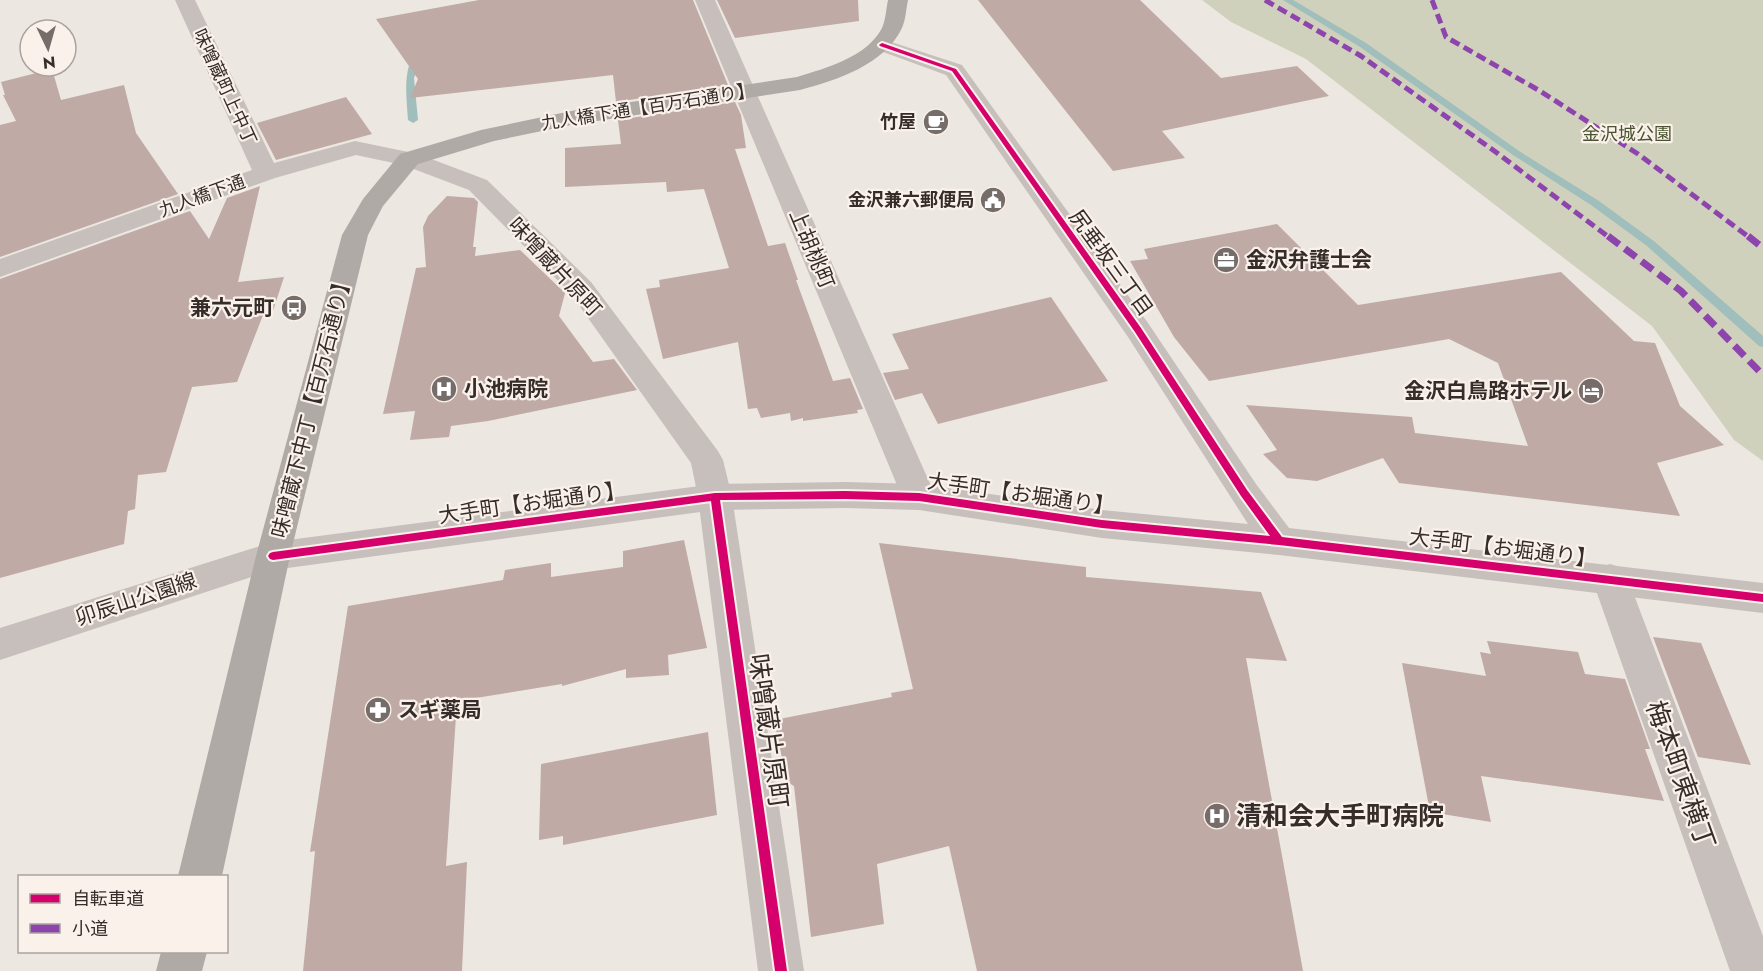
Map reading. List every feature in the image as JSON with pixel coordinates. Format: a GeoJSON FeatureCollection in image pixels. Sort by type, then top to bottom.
{"type":"FeatureCollection","features":[{"type":"Feature","properties":{"kind":"highway"},"geometry":{"type":"LineString","coordinates":[[882,45],[893,27],[898,0]]}},
{"type":"Feature","properties":{"kind":"highway","name":"九人橋下通【百万石通り】"},"geometry":{"type":"LineString","coordinates":[[409,159],[489,135],[561,120],[800,83],[837,72],[882,45]]}},
{"type":"Feature","properties":{"kind":"highway","name":"味噌蔵下中丁【百万石通り】"},"geometry":{"type":"LineString","coordinates":[[200,875],[273,556],[355,235],[372,204],[409,159]]}},
{"type":"Feature","properties":{"kind":"highway"},"geometry":{"type":"LineString","coordinates":[[179,971],[184,953]]}},
{"type":"Feature","properties":{"kind":"street","name":"味噌蔵町上中丁"},"geometry":{"type":"LineString","coordinates":[[185,0],[266,173]]}},
{"type":"Feature","properties":{"kind":"street","name":"上胡桃町"},"geometry":{"type":"LineString","coordinates":[[705,0],[919,497]]}},
{"type":"Feature","properties":{"kind":"street","name":"尻垂坂三丁目"},"geometry":{"type":"LineString","coordinates":[[882,45],[954,70],[1138,330],[1244,493],[1279,541]]}},
{"type":"Feature","properties":{"kind":"street","name":"九人橋下通"},"geometry":{"type":"LineString","coordinates":[[0,268],[266,173],[355,148],[409,159]]}},
{"type":"Feature","properties":{"kind":"street","name":"味噌蔵片原町"},"geometry":{"type":"LineString","coordinates":[[409,159],[478,185],[581,288],[707,460],[716,497],[781,971]]}},
{"type":"Feature","properties":{"kind":"street","name":"大手町【お堀通り】"},"geometry":{"type":"LineString","coordinates":[[273,556],[716,497],[845,495],[919,497],[1102,524],[1279,541],[1763,598]]}},
{"type":"Feature","properties":{"kind":"street","name":"卯辰山公園線"},"geometry":{"type":"LineString","coordinates":[[0,644],[273,556]]}},
{"type":"Feature","properties":{"kind":"street","name":"梅本町東横丁"},"geometry":{"type":"LineString","coordinates":[[1610,579],[1753,971]]}},
{"type":"Feature","properties":{"kind":"green space","name":"金沢城公園"},"geometry":{"type":"Polygon","coordinates":[[[1202,0],[1763,0],[1763,461],[1734,440],[1652,326],[1306,59],[1231,22],[1202,0]]]}},
{"type":"Feature","properties":{"kind":"building"},"geometry":{"type":"Polygon","coordinates":[[[479,0],[693,0],[728,85],[616,102],[613,75],[410,98],[418,79],[376,19],[479,0]]]}},
{"type":"Feature","properties":{"kind":"building"},"geometry":{"type":"Polygon","coordinates":[[[717,0],[858,0],[859,21],[735,38],[717,0]]]}},
{"type":"Feature","properties":{"kind":"building"},"geometry":{"type":"Polygon","coordinates":[[[978,0],[1140,0],[1221,78],[1297,66],[1329,96],[1162,131],[1185,158],[1113,171],[978,0]]]}},
{"type":"Feature","properties":{"kind":"building"},"geometry":{"type":"Polygon","coordinates":[[[18,78],[55,78],[61,100],[124,85],[136,133],[178,194],[0,257],[0,125],[16,121],[3,95],[5,95],[1,82],[18,78]]]}},
{"type":"Feature","properties":{"kind":"building"},"geometry":{"type":"Polygon","coordinates":[[[346,97],[372,134],[276,160],[257,123],[346,97]]]}},
{"type":"Feature","properties":{"kind":"building"},"geometry":{"type":"Polygon","coordinates":[[[735,102],[741,115],[746,148],[735,149],[768,246],[785,243],[833,381],[850,378],[863,409],[857,410],[858,413],[803,421],[803,418],[791,421],[790,413],[761,418],[757,408],[748,409],[738,342],[663,359],[646,289],[660,287],[659,280],[729,268],[704,189],[667,192],[666,182],[565,187],[565,148],[621,144],[618,120],[735,102]]]}},
{"type":"Feature","properties":{"kind":"building"},"geometry":{"type":"Polygon","coordinates":[[[260,186],[238,282],[284,277],[272,314],[263,315],[237,382],[192,387],[166,472],[138,475],[135,509],[128,511],[124,544],[0,578],[0,279],[190,211],[209,239],[227,198],[260,186]]]}},
{"type":"Feature","properties":{"kind":"building"},"geometry":{"type":"Polygon","coordinates":[[[447,196],[474,198],[478,202],[473,247],[476,247],[475,256],[520,250],[565,293],[559,316],[593,362],[614,359],[637,390],[488,421],[451,426],[449,437],[410,440],[415,411],[383,414],[416,268],[426,267],[423,227],[428,216],[447,196]]]}},
{"type":"Feature","properties":{"kind":"building"},"geometry":{"type":"Polygon","coordinates":[[[1277,224],[1358,305],[1561,272],[1634,341],[1655,343],[1680,406],[1724,445],[1657,463],[1680,516],[1399,483],[1383,458],[1317,481],[1287,478],[1263,454],[1277,450],[1246,405],[1412,417],[1415,433],[1528,446],[1498,363],[1449,339],[1209,381],[1174,337],[1130,261],[1148,259],[1144,249],[1277,224]]]}},
{"type":"Feature","properties":{"kind":"building"},"geometry":{"type":"Polygon","coordinates":[[[1051,297],[1108,381],[938,424],[922,393],[895,400],[883,373],[909,369],[892,334],[1051,297]]]}},
{"type":"Feature","properties":{"kind":"building"},"geometry":{"type":"Polygon","coordinates":[[[684,540],[707,648],[668,655],[669,675],[626,678],[626,669],[562,686],[562,684],[457,701],[446,866],[467,862],[462,971],[303,971],[315,851],[310,852],[348,606],[503,580],[505,570],[551,563],[551,577],[623,567],[623,551],[684,540]]]}},
{"type":"Feature","properties":{"kind":"building"},"geometry":{"type":"Polygon","coordinates":[[[879,543],[1086,567],[1086,577],[1261,592],[1287,661],[1246,658],[1303,971],[977,971],[949,846],[877,864],[884,924],[811,937],[794,786],[787,782],[774,720],[892,697],[891,693],[913,689],[879,543]]]}},
{"type":"Feature","properties":{"kind":"building"},"geometry":{"type":"Polygon","coordinates":[[[1653,637],[1701,643],[1751,765],[1698,757],[1653,637]]]}},
{"type":"Feature","properties":{"kind":"building"},"geometry":{"type":"Polygon","coordinates":[[[1487,641],[1578,652],[1585,674],[1625,679],[1650,749],[1645,749],[1664,801],[1481,776],[1491,822],[1430,812],[1402,663],[1486,676],[1480,652],[1491,654],[1487,641]]]}},
{"type":"Feature","properties":{"kind":"building"},"geometry":{"type":"Polygon","coordinates":[[[708,732],[717,815],[563,845],[563,836],[539,840],[541,764],[708,732]]]}},
{"type":"Feature","properties":{"kind":"waterway"},"geometry":{"type":"LineString","coordinates":[[1287,0],[1363,45],[1516,153],[1595,203],[1651,244],[1763,343]]}},
{"type":"Feature","properties":{"kind":"waterway"},"geometry":{"type":"LineString","coordinates":[[413,120],[410,78],[419,55]]}},
{"type":"Feature","properties":{"kind":"marked path"},"geometry":{"type":"LineString","coordinates":[[1265,0],[1361,56],[1493,150],[1681,291],[1763,375]]}},
{"type":"Feature","properties":{"kind":"marked path"},"geometry":{"type":"LineString","coordinates":[[1432,0],[1446,37],[1540,91],[1638,154],[1763,248]]}},
{"type":"Feature","properties":{"kind":"cycle path"},"geometry":{"type":"LineString","coordinates":[[882,45],[954,70],[1138,330],[1244,493],[1279,541]]}},
{"type":"Feature","properties":{"kind":"cycle path"},"geometry":{"type":"LineString","coordinates":[[273,556],[715,497],[845,495],[919,497],[1102,524],[1279,541],[1763,598]]}},
{"type":"Feature","properties":{"kind":"cycle path"},"geometry":{"type":"LineString","coordinates":[[715,497],[781,971]]}},
{"type":"Feature","properties":{"kind":"place","name":"竹屋"},"geometry":{"type":"Point","coordinates":[936,122]}},
{"type":"Feature","properties":{"kind":"place","name":"金沢兼六郵便局"},"geometry":{"type":"Point","coordinates":[993,200]}},
{"type":"Feature","properties":{"kind":"place","name":"金沢弁護士会"},"geometry":{"type":"Point","coordinates":[1226,260]}},
{"type":"Feature","properties":{"kind":"place","name":"兼六元町"},"geometry":{"type":"Point","coordinates":[294,308]}},
{"type":"Feature","properties":{"kind":"place","name":"小池病院"},"geometry":{"type":"Point","coordinates":[444,389]}},
{"type":"Feature","properties":{"kind":"place","name":"金沢白鳥路ホテル"},"geometry":{"type":"Point","coordinates":[1591,391]}},
{"type":"Feature","properties":{"kind":"place","name":"スギ薬局"},"geometry":{"type":"Point","coordinates":[378,710]}},
{"type":"Feature","properties":{"kind":"place","name":"清和会大手町病院"},"geometry":{"type":"Point","coordinates":[1217,816]}}]}
